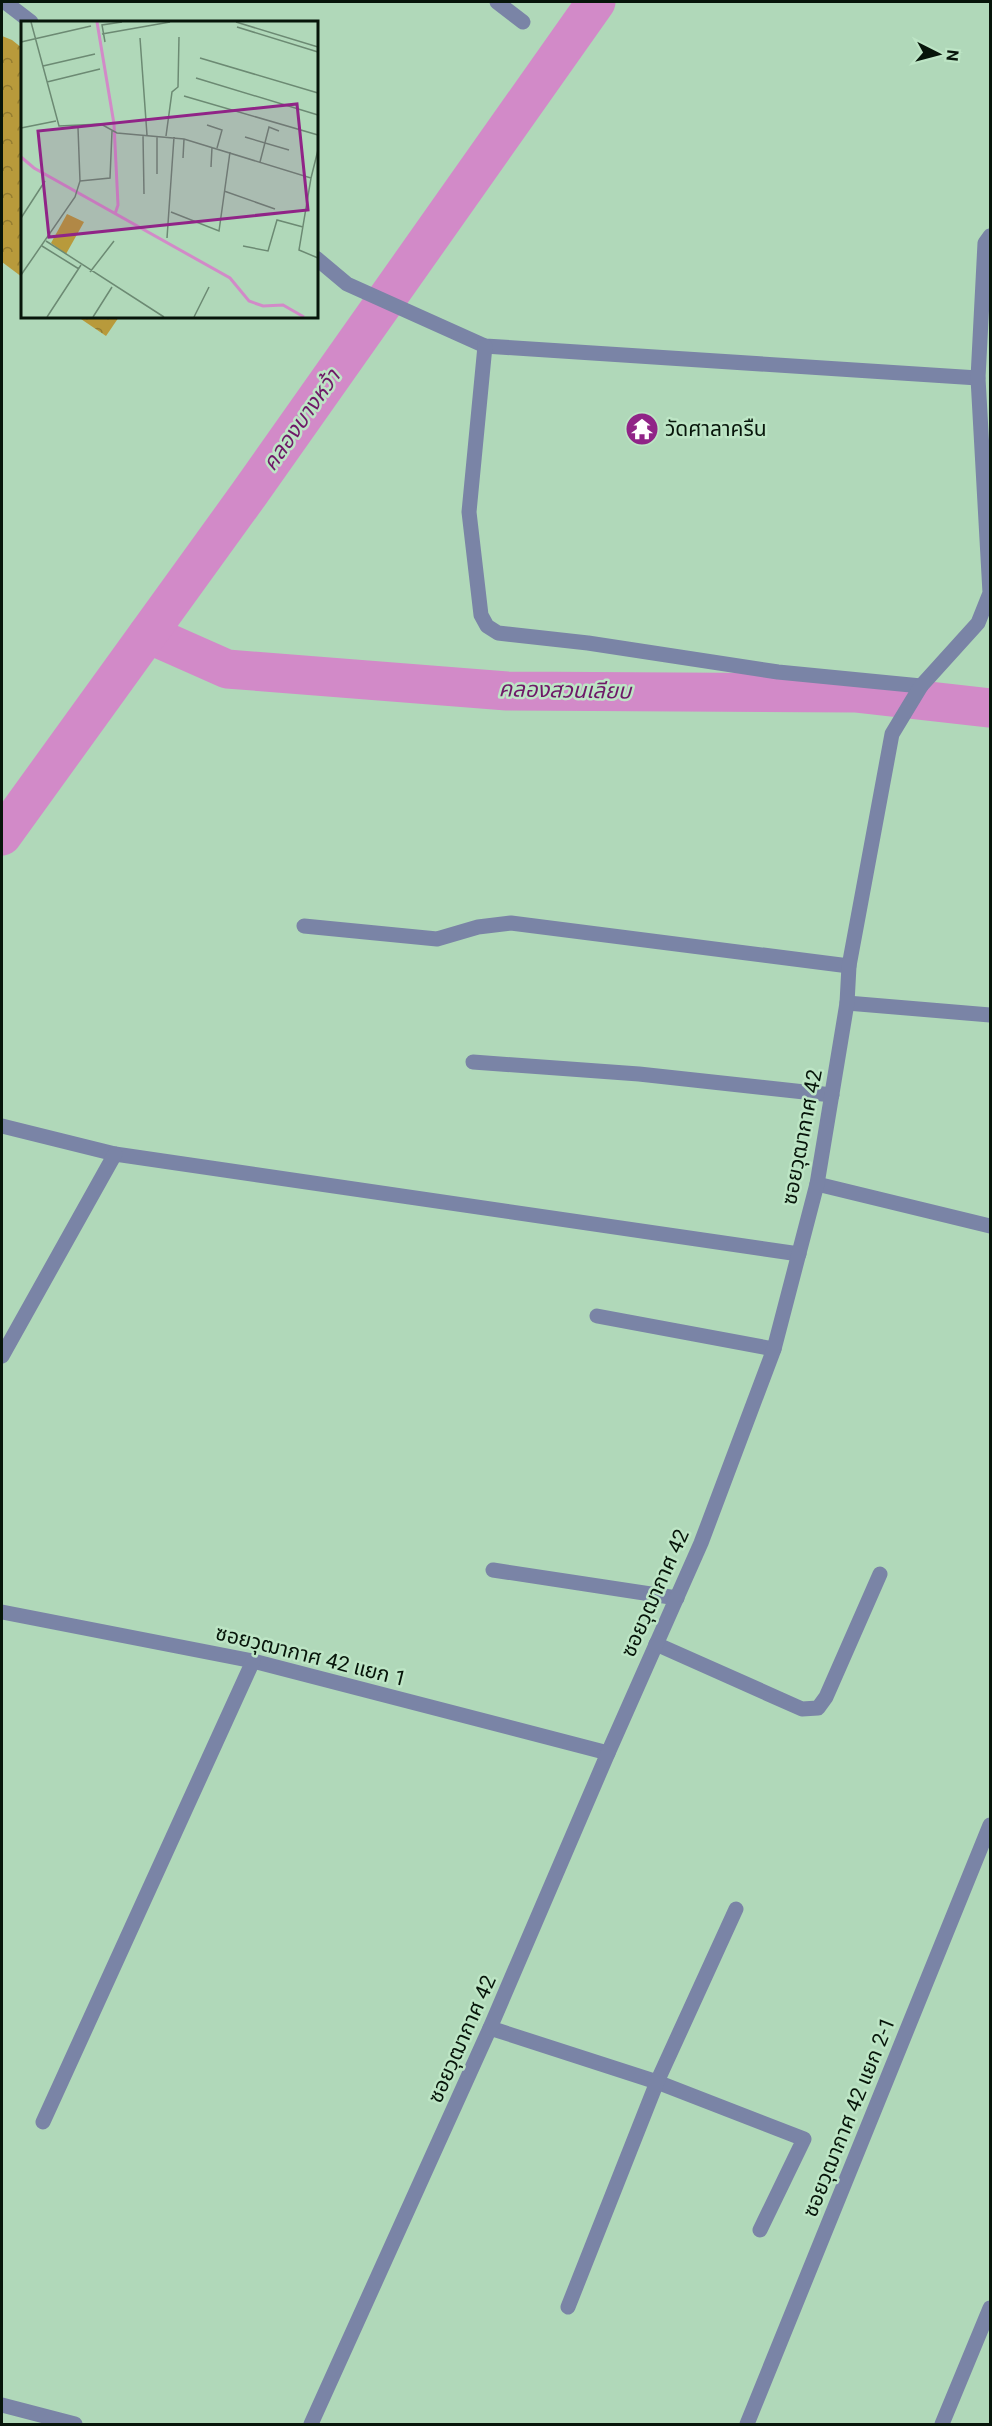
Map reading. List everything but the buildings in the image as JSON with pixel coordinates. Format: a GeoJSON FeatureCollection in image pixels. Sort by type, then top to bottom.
{"type":"FeatureCollection","features":[{"type":"Feature","properties":{"kind":"street"},"geometry":{"type":"LineString","coordinates":[[5,2],[30,21]]}},
{"type":"Feature","properties":{"kind":"street"},"geometry":{"type":"LineString","coordinates":[[497,2],[523,22]]}},
{"type":"Feature","properties":{"kind":"street"},"geometry":{"type":"LineString","coordinates":[[486,346],[469,512],[481,615],[487,626],[498,633],[588,643],[778,672],[919,690],[978,622],[990,592],[978,378],[985,243],[990,236]]}},
{"type":"Feature","properties":{"kind":"street"},"geometry":{"type":"LineString","coordinates":[[318,260],[347,284],[486,346],[978,378]]}},
{"type":"Feature","properties":{"kind":"street","name":"ซอยวุฒากาศ 42"},"geometry":{"type":"LineString","coordinates":[[311,2424],[490,2028],[701,1543],[774,1349],[817,1184],[847,1003],[849,966],[892,734],[919,690]]}},
{"type":"Feature","properties":{"kind":"street"},"geometry":{"type":"LineString","coordinates":[[304,926],[437,939],[478,927],[511,923],[849,966]]}},
{"type":"Feature","properties":{"kind":"street"},"geometry":{"type":"LineString","coordinates":[[847,1003],[990,1016]]}},
{"type":"Feature","properties":{"kind":"street"},"geometry":{"type":"LineString","coordinates":[[473,1062],[639,1074],[832,1095]]}},
{"type":"Feature","properties":{"kind":"street"},"geometry":{"type":"LineString","coordinates":[[2,1126],[115,1154],[799,1254]]}},
{"type":"Feature","properties":{"kind":"street"},"geometry":{"type":"LineString","coordinates":[[2,1356],[115,1154]]}},
{"type":"Feature","properties":{"kind":"street"},"geometry":{"type":"LineString","coordinates":[[817,1184],[990,1226]]}},
{"type":"Feature","properties":{"kind":"street"},"geometry":{"type":"LineString","coordinates":[[597,1316],[774,1349]]}},
{"type":"Feature","properties":{"kind":"street"},"geometry":{"type":"LineString","coordinates":[[493,1570],[677,1598]]}},
{"type":"Feature","properties":{"kind":"street"},"geometry":{"type":"LineString","coordinates":[[656,1644],[802,1709],[818,1708],[826,1697],[880,1574]]}},
{"type":"Feature","properties":{"kind":"street","name":"ซอยวุฒากาศ 42 แยก 1"},"geometry":{"type":"LineString","coordinates":[[2,1612],[253,1660],[608,1753]]}},
{"type":"Feature","properties":{"kind":"street"},"geometry":{"type":"LineString","coordinates":[[43,2122],[253,1660]]}},
{"type":"Feature","properties":{"kind":"street","name":"ซอยวุฒากาศ 42 แยก 2-1"},"geometry":{"type":"LineString","coordinates":[[747,2424],[990,1825]]}},
{"type":"Feature","properties":{"kind":"street"},"geometry":{"type":"LineString","coordinates":[[568,2307],[657,2082],[736,1909]]}},
{"type":"Feature","properties":{"kind":"street"},"geometry":{"type":"LineString","coordinates":[[490,2028],[657,2082],[804,2139],[760,2230]]}},
{"type":"Feature","properties":{"kind":"street"},"geometry":{"type":"LineString","coordinates":[[942,2424],[990,2308]]}},
{"type":"Feature","properties":{"kind":"street"},"geometry":{"type":"LineString","coordinates":[[2,2405],[75,2424]]}},
{"type":"Feature","properties":{"kind":"green space"},"geometry":{"type":"Polygon","coordinates":[[[2,36],[21,47],[21,276],[2,262],[2,36]]]}},
{"type":"Feature","properties":{"kind":"green space"},"geometry":{"type":"Polygon","coordinates":[[[79,318],[118,318],[106,336],[79,318]]]}},
{"type":"Feature","properties":{"kind":"waterway","name":"คลองบางหว้า"},"geometry":{"type":"LineString","coordinates":[[2,836],[249,494],[596,2]]}},
{"type":"Feature","properties":{"kind":"waterway","name":"คลองสวนเลียบ"},"geometry":{"type":"LineString","coordinates":[[148,634],[227,669],[507,691],[857,693],[990,708]]}},
{"type":"Feature","properties":{"kind":"place","name":"วัดศาลาครืน"},"geometry":{"type":"Point","coordinates":[642,429]}}]}
